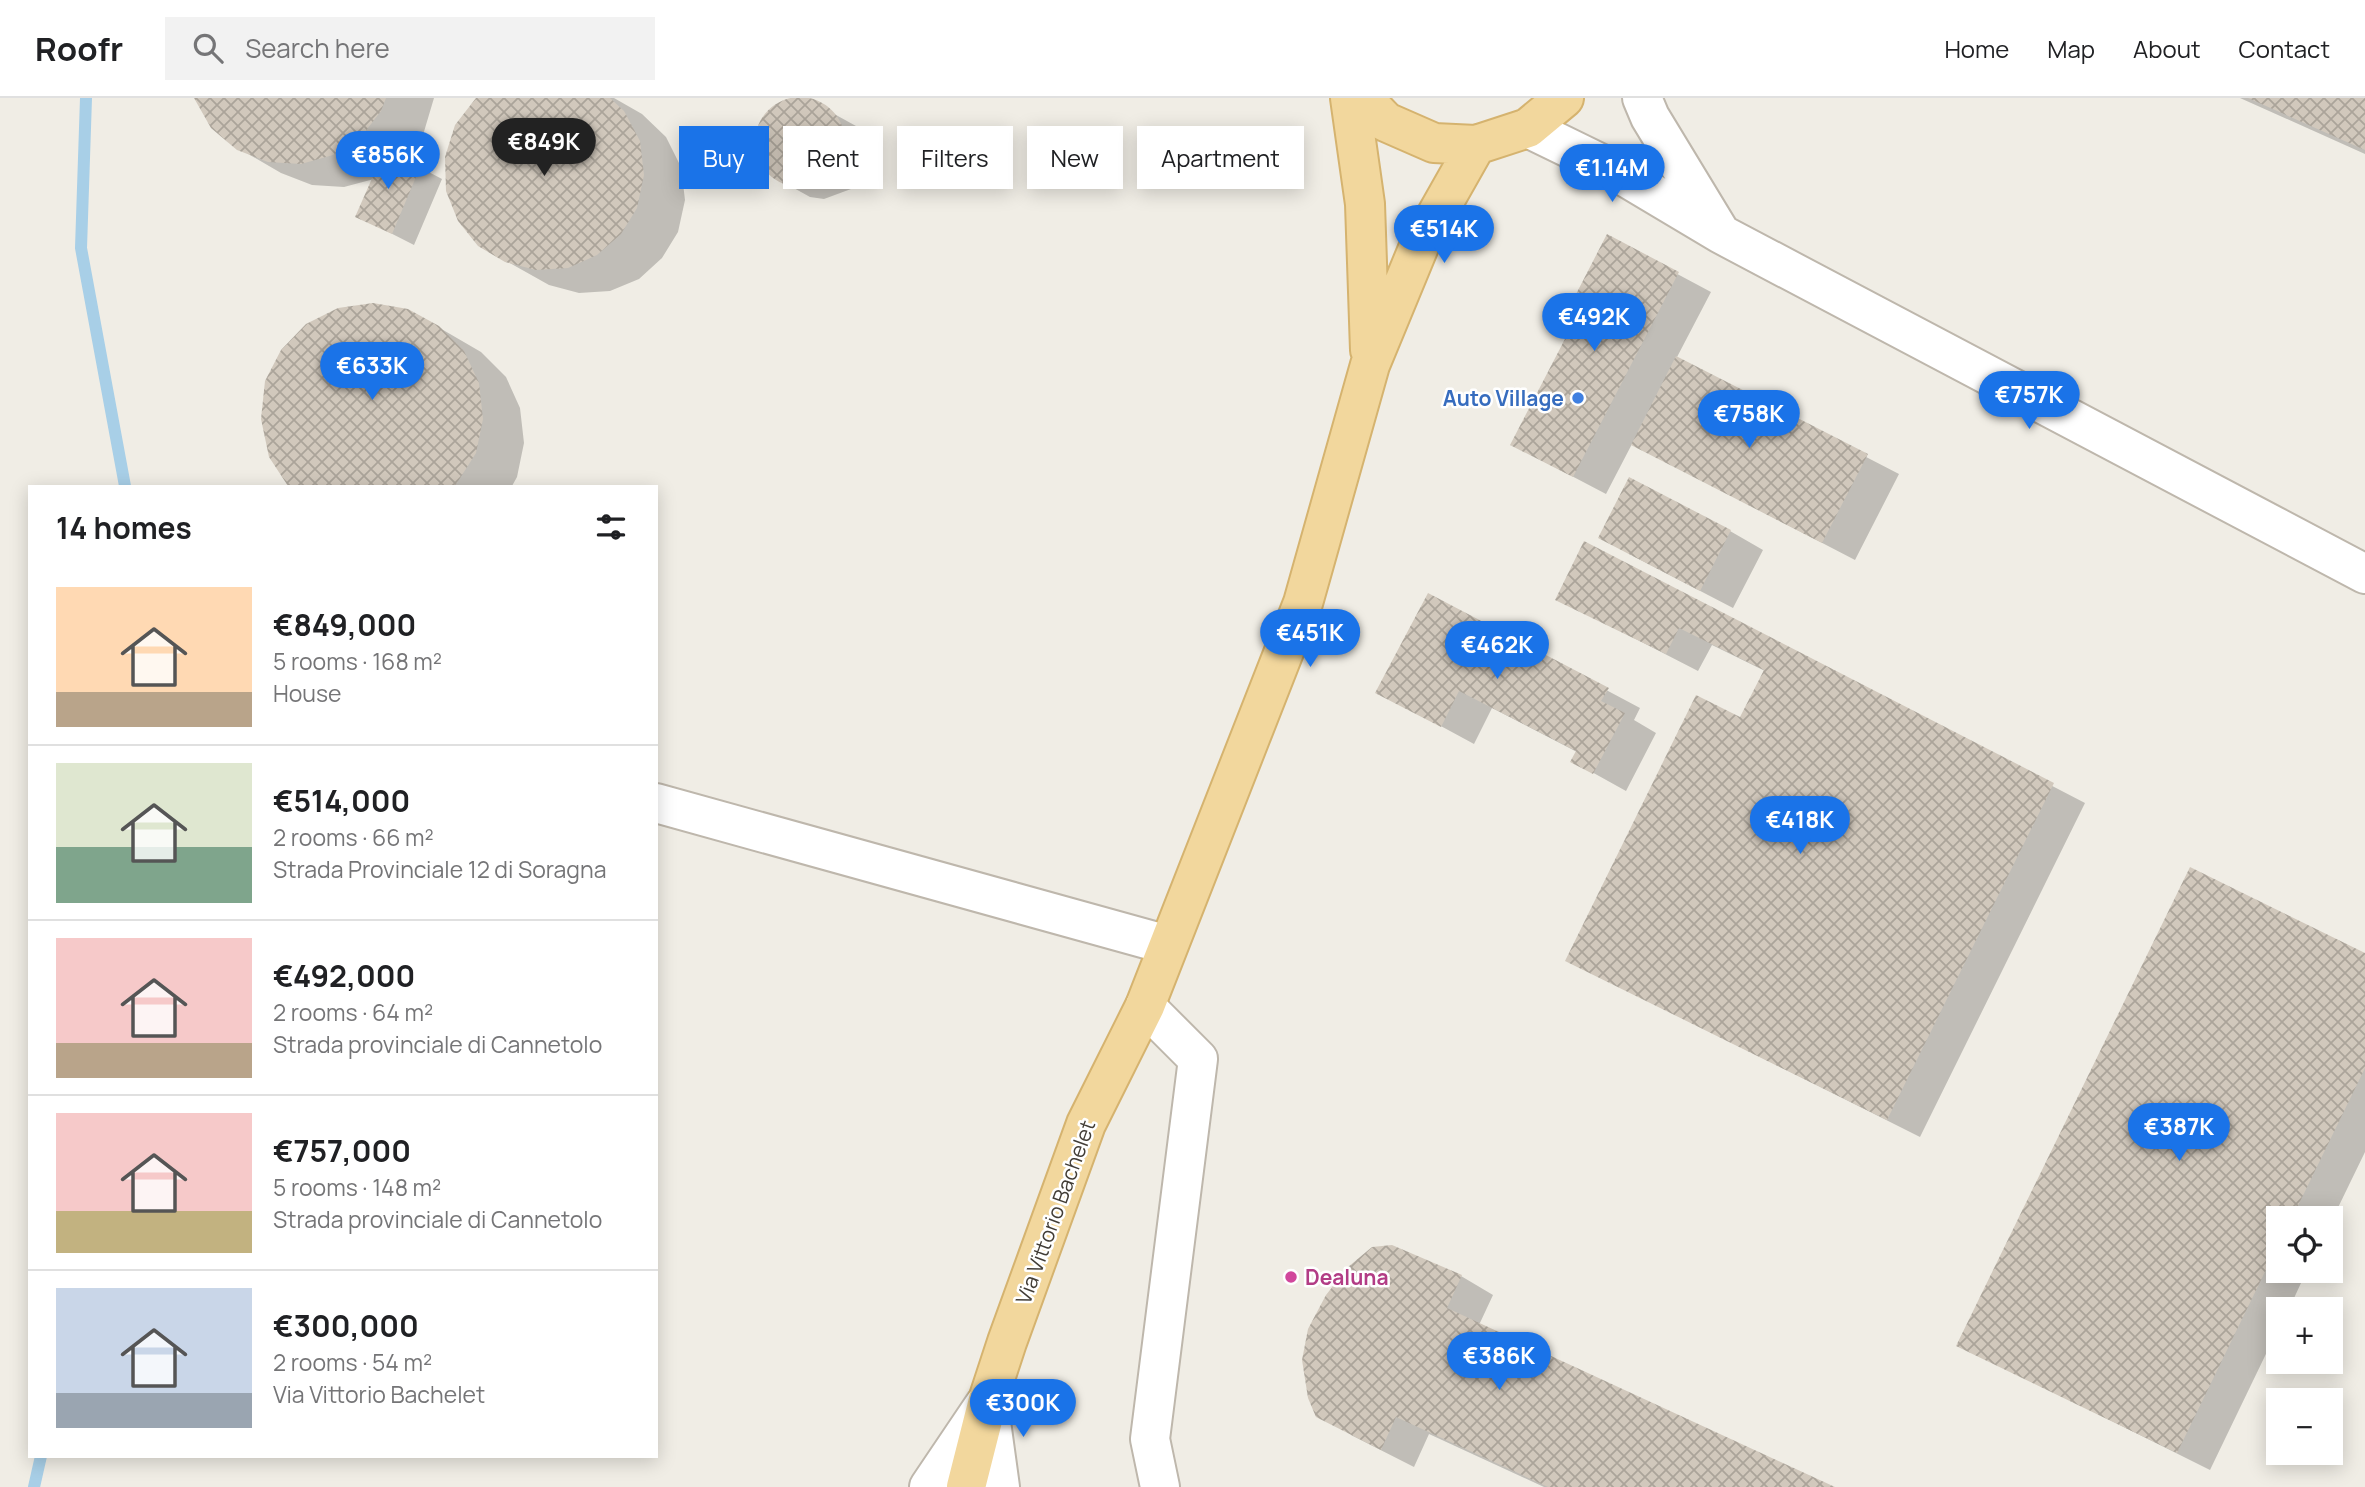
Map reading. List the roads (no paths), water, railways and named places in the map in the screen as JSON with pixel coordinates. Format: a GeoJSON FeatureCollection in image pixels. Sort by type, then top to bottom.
{"type":"FeatureCollection","features":[{"type":"Feature","properties":{"kind":"main road"},"geometry":{"type":"LineString","coordinates":[[1350,98],[1364,204],[1370,365]]}},
{"type":"Feature","properties":{"kind":"main road"},"geometry":{"type":"LineString","coordinates":[[1363,98],[1386,122],[1434,143],[1476,145],[1528,128],[1564,98]]}},
{"type":"Feature","properties":{"kind":"main road"},"geometry":{"type":"LineString","coordinates":[[1370,365],[1420,244],[1476,145]]}},
{"type":"Feature","properties":{"kind":"main road","name":"Via Vittorio Bachelet"},"geometry":{"type":"LineString","coordinates":[[966,1487],[988,1400],[1086,1124],[1145,1006],[1303,603],[1370,365]]}},
{"type":"Feature","properties":{"kind":"street"},"geometry":{"type":"LineString","coordinates":[[1642,98],[1650,117],[1721,233]]}},
{"type":"Feature","properties":{"kind":"street"},"geometry":{"type":"LineString","coordinates":[[1528,128],[1612,169],[1721,233],[2365,574]]}},
{"type":"Feature","properties":{"kind":"street"},"geometry":{"type":"LineString","coordinates":[[658,804],[1168,945]]}},
{"type":"Feature","properties":{"kind":"street"},"geometry":{"type":"LineString","coordinates":[[1145,1006],[1198,1059],[1150,1439],[1160,1487]]}},
{"type":"Feature","properties":{"kind":"street"},"geometry":{"type":"LineString","coordinates":[[929,1487],[988,1400]]}},
{"type":"Feature","properties":{"kind":"street"},"geometry":{"type":"LineString","coordinates":[[988,1400],[1000,1487]]}},
{"type":"Feature","properties":{"kind":"waterway"},"geometry":{"type":"LineString","coordinates":[[86,98],[81,248],[125,485]]}},
{"type":"Feature","properties":{"kind":"waterway"},"geometry":{"type":"LineString","coordinates":[[34,1487],[41,1458]]}},
{"type":"Feature","properties":{"kind":"place","name":"Auto Village"},"geometry":{"type":"Point","coordinates":[1578,398]}},
{"type":"Feature","properties":{"kind":"place","name":"Dealuna"},"geometry":{"type":"Point","coordinates":[1291,1277]}}]}
